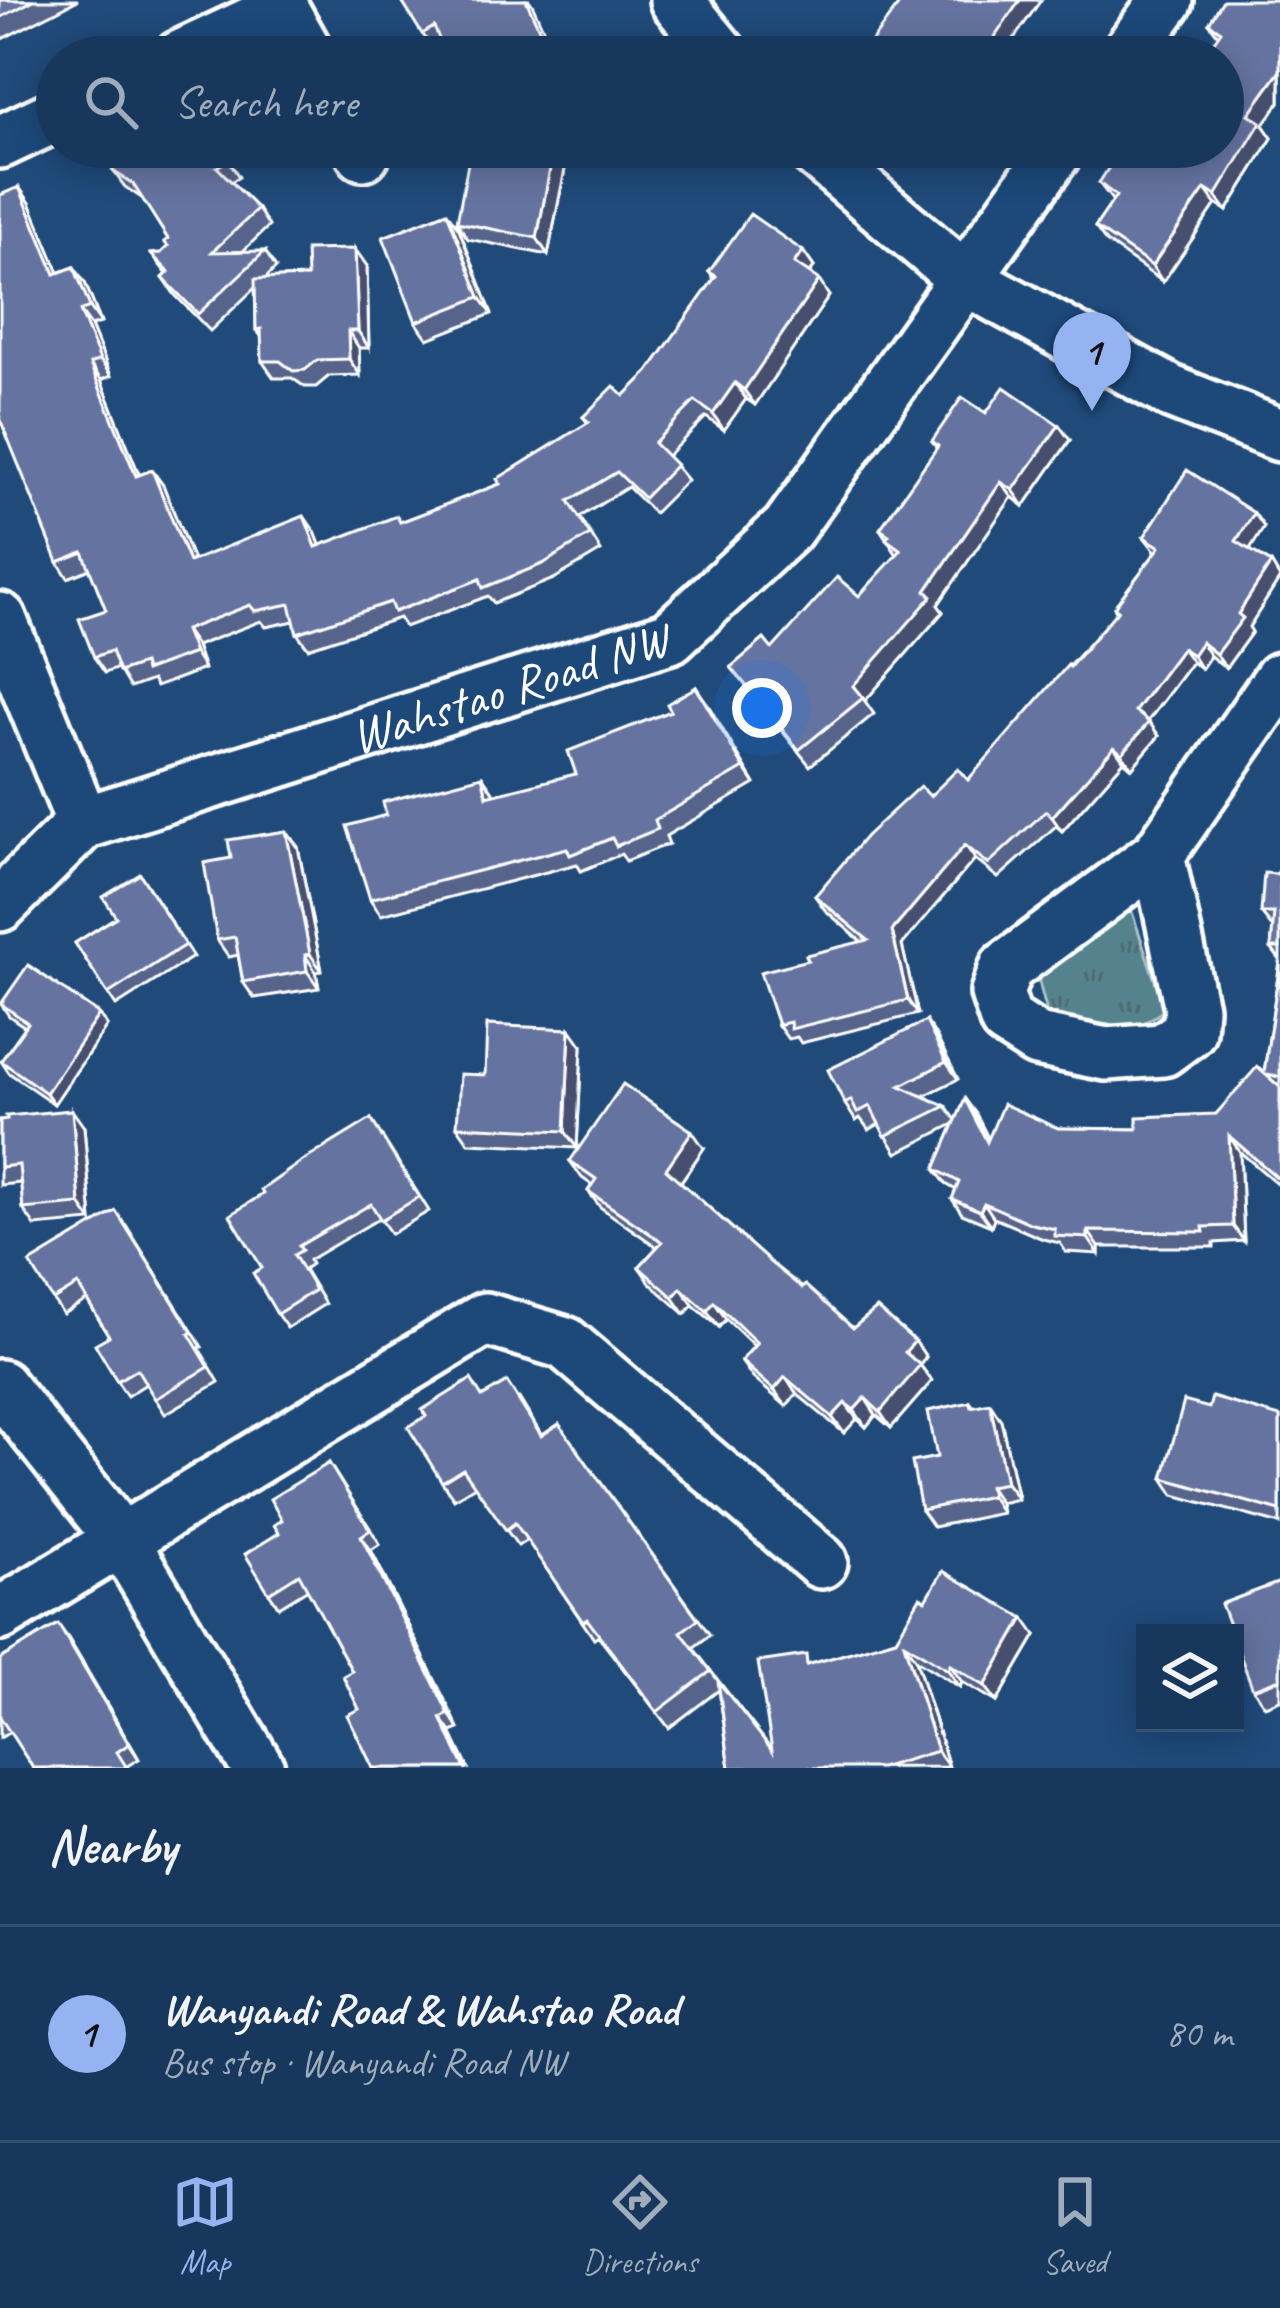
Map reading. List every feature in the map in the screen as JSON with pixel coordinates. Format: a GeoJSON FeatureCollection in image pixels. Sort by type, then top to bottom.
{"type":"FeatureCollection","features":[{"type":"Feature","properties":{"kind":"street"},"geometry":{"type":"LineString","coordinates":[[676,0],[705,36]]}},
{"type":"Feature","properties":{"kind":"street"},"geometry":{"type":"LineString","coordinates":[[1140,36],[1167,0]]}},
{"type":"Feature","properties":{"kind":"street"},"geometry":{"type":"LineString","coordinates":[[219,36],[279,4],[297,36]]}},
{"type":"Feature","properties":{"kind":"street"},"geometry":{"type":"LineString","coordinates":[[0,142],[36,125]]}},
{"type":"Feature","properties":{"kind":"street"},"geometry":{"type":"LineString","coordinates":[[835,168],[964,278],[1171,392],[1280,435]]}},
{"type":"Feature","properties":{"kind":"street","name":"Wahstao Road NW"},"geometry":{"type":"LineString","coordinates":[[0,905],[83,824],[670,637],[788,528],[1044,168]]}},
{"type":"Feature","properties":{"kind":"street"},"geometry":{"type":"LineString","coordinates":[[0,619],[83,824]]}},
{"type":"Feature","properties":{"kind":"street"},"geometry":{"type":"LineString","coordinates":[[1158,855],[1280,679]]}},
{"type":"Feature","properties":{"kind":"street"},"geometry":{"type":"LineString","coordinates":[[0,1614],[485,1319],[565,1343],[821,1562]]}},
{"type":"Feature","properties":{"kind":"street"},"geometry":{"type":"LineString","coordinates":[[0,1386],[122,1540],[258,1768]]}},
{"type":"Feature","properties":{"kind":"green space"},"geometry":{"type":"Polygon","coordinates":[[[1130,906],[1165,1010],[1140,1025],[1050,1025],[1038,978],[1130,906]]]}},
{"type":"Feature","properties":{"kind":"building"},"geometry":{"type":"Polygon","coordinates":[[[0,0],[34,0],[0,18],[0,0]]]}},
{"type":"Feature","properties":{"kind":"building"},"geometry":{"type":"Polygon","coordinates":[[[401,0],[526,0],[542,36],[438,36],[434,27],[422,34],[401,0]]]}},
{"type":"Feature","properties":{"kind":"building"},"geometry":{"type":"Polygon","coordinates":[[[902,0],[1020,0],[995,36],[875,36],[902,0]]]}},
{"type":"Feature","properties":{"kind":"building"},"geometry":{"type":"Polygon","coordinates":[[[1223,0],[1280,0],[1280,71],[1249,114],[1261,122],[1244,150],[1244,36],[1218,36],[1221,31],[1209,23],[1223,0]]]}},
{"type":"Feature","properties":{"kind":"building"},"geometry":{"type":"Polygon","coordinates":[[[218,168],[258,209],[212,252],[265,251],[198,314],[163,278],[169,272],[151,254],[161,253],[168,239],[133,184],[113,171],[218,168]]]}},
{"type":"Feature","properties":{"kind":"building"},"geometry":{"type":"Polygon","coordinates":[[[467,168],[550,168],[537,238],[457,222],[467,168]]]}},
{"type":"Feature","properties":{"kind":"building"},"geometry":{"type":"Polygon","coordinates":[[[1109,168],[1233,168],[1216,196],[1205,189],[1152,266],[1095,227],[1116,196],[1099,183],[1109,168]]]}},
{"type":"Feature","properties":{"kind":"building"},"geometry":{"type":"Polygon","coordinates":[[[19,187],[55,274],[74,267],[90,307],[80,311],[100,360],[90,364],[136,476],[152,470],[189,562],[304,516],[316,547],[500,484],[497,479],[589,422],[583,417],[614,386],[624,396],[648,372],[716,276],[709,272],[750,214],[803,251],[794,263],[819,280],[744,390],[735,383],[713,414],[695,401],[654,443],[676,465],[644,498],[617,472],[569,501],[590,535],[543,564],[483,588],[480,579],[394,612],[390,602],[297,633],[290,604],[255,611],[250,605],[185,630],[194,653],[145,671],[143,664],[119,672],[111,651],[94,657],[79,619],[106,610],[83,552],[58,562],[0,419],[0,195],[19,187]]]}},
{"type":"Feature","properties":{"kind":"building"},"geometry":{"type":"Polygon","coordinates":[[[447,212],[480,297],[416,322],[383,237],[447,212]]]}},
{"type":"Feature","properties":{"kind":"building"},"geometry":{"type":"Polygon","coordinates":[[[355,249],[358,331],[348,331],[349,359],[317,360],[305,370],[293,371],[280,361],[262,361],[255,279],[307,277],[306,250],[355,249]]]}},
{"type":"Feature","properties":{"kind":"building"},"geometry":{"type":"Polygon","coordinates":[[[1004,387],[1059,425],[1013,490],[1001,482],[926,591],[932,596],[853,686],[863,698],[799,750],[731,667],[764,639],[772,649],[837,577],[859,596],[901,550],[880,529],[938,446],[932,441],[962,397],[986,413],[1004,387]]]}},
{"type":"Feature","properties":{"kind":"building"},"geometry":{"type":"Polygon","coordinates":[[[1187,470],[1254,513],[1236,541],[1271,563],[1238,614],[1243,618],[1216,654],[1201,642],[1192,655],[1182,648],[1135,711],[1149,722],[1122,754],[1114,747],[1052,817],[1046,811],[988,864],[965,845],[892,931],[908,1000],[791,1029],[790,1022],[778,1025],[760,972],[868,940],[815,896],[866,836],[920,786],[930,796],[958,769],[968,780],[1070,667],[1118,610],[1114,607],[1160,547],[1144,537],[1187,470]]]}},
{"type":"Feature","properties":{"kind":"building"},"geometry":{"type":"Polygon","coordinates":[[[696,687],[744,768],[655,820],[658,829],[616,846],[612,838],[570,855],[567,848],[370,899],[347,826],[386,815],[383,802],[482,776],[487,796],[576,774],[568,751],[671,711],[667,704],[696,687]]]}},
{"type":"Feature","properties":{"kind":"building"},"geometry":{"type":"Polygon","coordinates":[[[286,831],[310,954],[305,955],[307,971],[243,982],[235,937],[217,940],[204,863],[231,858],[228,840],[286,831]]]}},
{"type":"Feature","properties":{"kind":"building"},"geometry":{"type":"Polygon","coordinates":[[[1280,867],[1280,948],[1271,948],[1274,913],[1261,913],[1264,873],[1278,874],[1280,867]]]}},
{"type":"Feature","properties":{"kind":"building"},"geometry":{"type":"Polygon","coordinates":[[[140,874],[185,945],[108,994],[75,943],[116,917],[103,897],[140,874]]]}},
{"type":"Feature","properties":{"kind":"building"},"geometry":{"type":"Polygon","coordinates":[[[1280,962],[1280,1077],[1266,1075],[1280,1087],[1280,1180],[1229,1136],[1233,1226],[1203,1227],[1204,1232],[1088,1231],[1088,1238],[1055,1236],[1055,1229],[984,1203],[980,1211],[952,1199],[959,1182],[935,1169],[965,1099],[987,1142],[1003,1104],[1058,1128],[1137,1129],[1137,1117],[1216,1114],[1257,1067],[1264,1073],[1280,962]]]}},
{"type":"Feature","properties":{"kind":"building"},"geometry":{"type":"Polygon","coordinates":[[[28,965],[99,1014],[46,1093],[1,1061],[28,1023],[1,1004],[28,965]]]}},
{"type":"Feature","properties":{"kind":"building"},"geometry":{"type":"Polygon","coordinates":[[[926,1021],[946,1062],[900,1086],[946,1106],[885,1136],[870,1106],[857,1113],[851,1100],[845,1104],[828,1070],[926,1021]]]}},
{"type":"Feature","properties":{"kind":"building"},"geometry":{"type":"Polygon","coordinates":[[[487,1025],[570,1029],[565,1131],[457,1126],[460,1074],[485,1075],[487,1025]]]}},
{"type":"Feature","properties":{"kind":"building"},"geometry":{"type":"Polygon","coordinates":[[[623,1084],[692,1131],[666,1169],[771,1263],[802,1288],[805,1285],[853,1328],[877,1308],[915,1341],[905,1352],[920,1365],[880,1412],[865,1398],[854,1410],[845,1403],[832,1417],[785,1377],[774,1390],[741,1361],[757,1343],[714,1302],[707,1311],[681,1288],[673,1297],[639,1267],[662,1242],[588,1191],[596,1179],[570,1161],[623,1084]]]}},
{"type":"Feature","properties":{"kind":"building"},"geometry":{"type":"Polygon","coordinates":[[[72,1110],[80,1204],[23,1209],[19,1165],[0,1167],[0,1120],[72,1110]]]}},
{"type":"Feature","properties":{"kind":"building"},"geometry":{"type":"Polygon","coordinates":[[[371,1119],[419,1197],[381,1220],[371,1204],[299,1246],[302,1250],[294,1255],[315,1290],[277,1314],[253,1273],[262,1268],[230,1215],[301,1162],[371,1119]]]}},
{"type":"Feature","properties":{"kind":"building"},"geometry":{"type":"Polygon","coordinates":[[[116,1211],[209,1367],[155,1399],[137,1369],[117,1381],[95,1344],[109,1336],[78,1285],[53,1300],[30,1263],[116,1211]]]}},
{"type":"Feature","properties":{"kind":"building"},"geometry":{"type":"Polygon","coordinates":[[[471,1379],[482,1397],[507,1382],[541,1436],[559,1424],[698,1619],[681,1632],[711,1671],[657,1712],[587,1619],[583,1622],[515,1523],[506,1530],[463,1469],[442,1482],[408,1427],[426,1416],[422,1410],[471,1379]]]}},
{"type":"Feature","properties":{"kind":"building"},"geometry":{"type":"Polygon","coordinates":[[[1212,1397],[1280,1417],[1280,1511],[1163,1478],[1184,1401],[1209,1408],[1212,1397]]]}},
{"type":"Feature","properties":{"kind":"building"},"geometry":{"type":"Polygon","coordinates":[[[970,1402],[971,1407],[990,1403],[1006,1483],[989,1486],[991,1496],[921,1510],[912,1462],[937,1457],[928,1411],[970,1402]]]}},
{"type":"Feature","properties":{"kind":"building"},"geometry":{"type":"Polygon","coordinates":[[[329,1463],[370,1530],[361,1536],[449,1714],[441,1718],[465,1768],[373,1768],[347,1715],[359,1709],[343,1676],[352,1671],[299,1574],[269,1593],[245,1554],[279,1533],[274,1525],[282,1520],[270,1499],[329,1463]]]}},
{"type":"Feature","properties":{"kind":"building"},"geometry":{"type":"Polygon","coordinates":[[[943,1571],[1024,1618],[985,1686],[904,1643],[937,1751],[880,1768],[730,1768],[718,1681],[772,1750],[758,1662],[806,1655],[807,1665],[896,1639],[920,1597],[926,1600],[943,1571]]]}},
{"type":"Feature","properties":{"kind":"building"},"geometry":{"type":"Polygon","coordinates":[[[1280,1582],[1280,1679],[1253,1689],[1244,1666],[1244,1624],[1229,1624],[1221,1604],[1280,1582]]]}},
{"type":"Feature","properties":{"kind":"building"},"geometry":{"type":"Polygon","coordinates":[[[58,1624],[129,1744],[117,1752],[127,1768],[33,1768],[0,1717],[0,1659],[58,1624]]]}},
{"type":"Feature","properties":{"kind":"place","name":"Wanyandi Road & Wahstao Road"},"geometry":{"type":"Point","coordinates":[1092,411]}}]}
